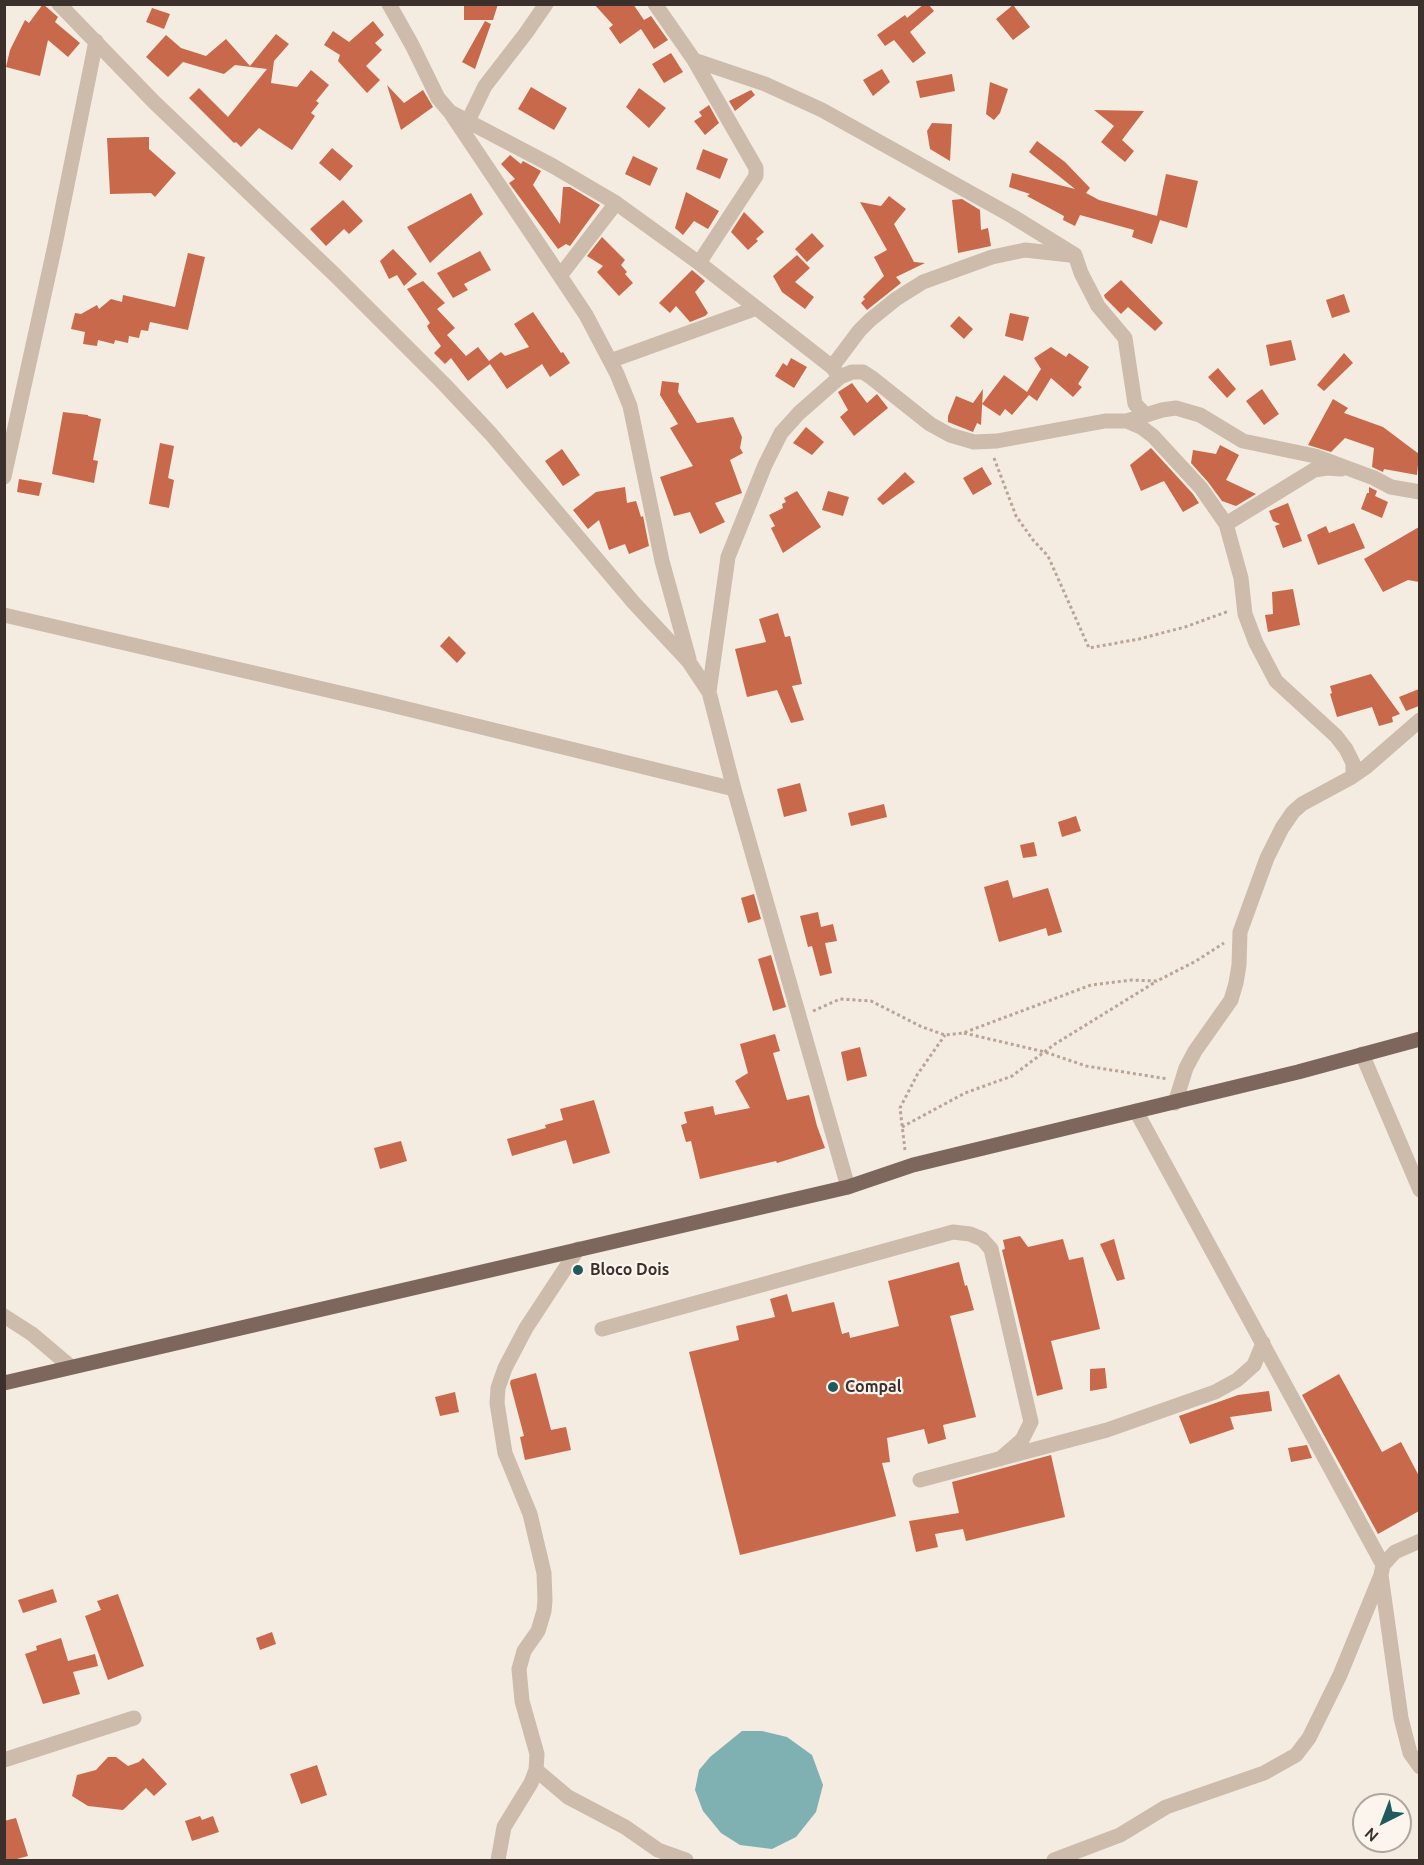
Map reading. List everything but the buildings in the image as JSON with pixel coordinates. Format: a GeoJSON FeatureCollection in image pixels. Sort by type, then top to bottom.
{"type":"FeatureCollection","features":[{"type":"Feature","properties":{"kind":"main road"},"geometry":{"type":"LineString","coordinates":[[4,1383],[848,1187],[913,1165],[1174,1103],[1419,1039]]}},
{"type":"Feature","properties":{"kind":"street"},"geometry":{"type":"LineString","coordinates":[[389,4],[438,98],[450,112],[586,315],[610,361],[630,406],[662,561],[689,662]]}},
{"type":"Feature","properties":{"kind":"street"},"geometry":{"type":"LineString","coordinates":[[402,26],[403,4]]}},
{"type":"Feature","properties":{"kind":"street"},"geometry":{"type":"LineString","coordinates":[[468,121],[484,86],[546,4]]}},
{"type":"Feature","properties":{"kind":"street"},"geometry":{"type":"LineString","coordinates":[[655,4],[694,60],[757,172],[699,263]]}},
{"type":"Feature","properties":{"kind":"street"},"geometry":{"type":"LineString","coordinates":[[66,8],[154,102],[335,275],[452,392],[532,480],[634,603],[689,662],[709,692],[734,789],[848,1187]]}},
{"type":"Feature","properties":{"kind":"street"},"geometry":{"type":"LineString","coordinates":[[4,477],[55,245],[96,41]]}},
{"type":"Feature","properties":{"kind":"street"},"geometry":{"type":"LineString","coordinates":[[694,60],[765,84],[822,111],[1011,216],[1075,255],[1081,273],[1098,306],[1125,338],[1135,404],[1146,415]]}},
{"type":"Feature","properties":{"kind":"street"},"geometry":{"type":"LineString","coordinates":[[450,112],[553,166],[616,203],[699,263],[836,372],[863,372],[930,424],[950,435],[974,442],[1105,421],[1127,422],[1141,427],[1153,436],[1201,488],[1226,524],[1241,578],[1245,614],[1256,643],[1276,681],[1336,736],[1346,749],[1353,763],[1353,775]]}},
{"type":"Feature","properties":{"kind":"street"},"geometry":{"type":"LineString","coordinates":[[560,276],[616,203]]}},
{"type":"Feature","properties":{"kind":"street"},"geometry":{"type":"LineString","coordinates":[[709,692],[728,557],[765,465],[781,433],[836,372],[859,331],[896,298],[924,282],[992,257],[1025,250],[1075,255]]}},
{"type":"Feature","properties":{"kind":"street"},"geometry":{"type":"LineString","coordinates":[[610,361],[757,308]]}},
{"type":"Feature","properties":{"kind":"street"},"geometry":{"type":"LineString","coordinates":[[1127,422],[1162,410],[1176,408],[1200,415],[1243,441],[1296,450],[1356,471],[1391,487],[1419,492]]}},
{"type":"Feature","properties":{"kind":"street"},"geometry":{"type":"LineString","coordinates":[[1226,524],[1314,470],[1327,468],[1356,471]]}},
{"type":"Feature","properties":{"kind":"street"},"geometry":{"type":"LineString","coordinates":[[4,615],[391,705],[734,789]]}},
{"type":"Feature","properties":{"kind":"street"},"geometry":{"type":"LineString","coordinates":[[1174,1103],[1195,1052],[1231,1000],[1239,966],[1240,932],[1267,858],[1282,828],[1302,804],[1366,767],[1419,720]]}},
{"type":"Feature","properties":{"kind":"street"},"geometry":{"type":"LineString","coordinates":[[1362,1054],[1419,1190]]}},
{"type":"Feature","properties":{"kind":"street"},"geometry":{"type":"LineString","coordinates":[[1136,1111],[1263,1343],[1382,1570],[1401,1718],[1410,1753],[1419,1767]]}},
{"type":"Feature","properties":{"kind":"street"},"geometry":{"type":"LineString","coordinates":[[602,1329],[953,1232],[970,1233],[982,1239],[991,1249],[1031,1422],[1023,1440],[1000,1459]]}},
{"type":"Feature","properties":{"kind":"street"},"geometry":{"type":"LineString","coordinates":[[498,1860],[504,1827],[531,1783],[536,1770],[537,1754],[522,1701],[519,1669],[524,1650],[538,1631],[544,1611],[544,1573],[530,1514],[505,1453],[497,1403],[498,1388],[505,1368],[526,1328],[578,1249]]}},
{"type":"Feature","properties":{"kind":"street"},"geometry":{"type":"LineString","coordinates":[[4,1316],[32,1334],[71,1367]]}},
{"type":"Feature","properties":{"kind":"street"},"geometry":{"type":"LineString","coordinates":[[920,1480],[1107,1430],[1215,1392],[1237,1380],[1254,1365],[1263,1343]]}},
{"type":"Feature","properties":{"kind":"street"},"geometry":{"type":"LineString","coordinates":[[1054,1860],[1120,1835],[1166,1807],[1264,1773],[1296,1755],[1309,1738],[1340,1675],[1382,1570],[1395,1552],[1419,1541]]}},
{"type":"Feature","properties":{"kind":"street"},"geometry":{"type":"LineString","coordinates":[[4,1760],[134,1718]]}},
{"type":"Feature","properties":{"kind":"street"},"geometry":{"type":"LineString","coordinates":[[536,1770],[568,1797],[625,1827],[658,1850],[686,1860]]}},
{"type":"Feature","properties":{"kind":"path"},"geometry":{"type":"LineString","coordinates":[[988,441],[1016,516],[1048,556],[1089,648],[1162,633],[1233,610],[1245,614]]}},
{"type":"Feature","properties":{"kind":"path"},"geometry":{"type":"LineString","coordinates":[[902,1127],[965,1093],[1012,1076],[1045,1052],[1157,981],[1196,961],[1240,932]]}},
{"type":"Feature","properties":{"kind":"path"},"geometry":{"type":"LineString","coordinates":[[800,1018],[840,999],[871,1001],[922,1027],[945,1035],[963,1033],[1092,985],[1132,980],[1157,981]]}},
{"type":"Feature","properties":{"kind":"path"},"geometry":{"type":"LineString","coordinates":[[963,1033],[1045,1052],[1086,1066],[1182,1081]]}},
{"type":"Feature","properties":{"kind":"path"},"geometry":{"type":"LineString","coordinates":[[913,1165],[905,1149],[900,1108],[917,1075],[945,1035]]}},
{"type":"Feature","properties":{"kind":"water"},"geometry":{"type":"Polygon","coordinates":[[[742,1731],[762,1731],[787,1737],[812,1755],[823,1785],[816,1812],[796,1837],[772,1849],[740,1845],[721,1833],[703,1811],[695,1790],[699,1770],[710,1757],[742,1731]]]}},
{"type":"Feature","properties":{"kind":"place","name":"Bloco Dois"},"geometry":{"type":"Point","coordinates":[578,1270]}},
{"type":"Feature","properties":{"kind":"place","name":"Compal"},"geometry":{"type":"Point","coordinates":[833,1387]}}]}
